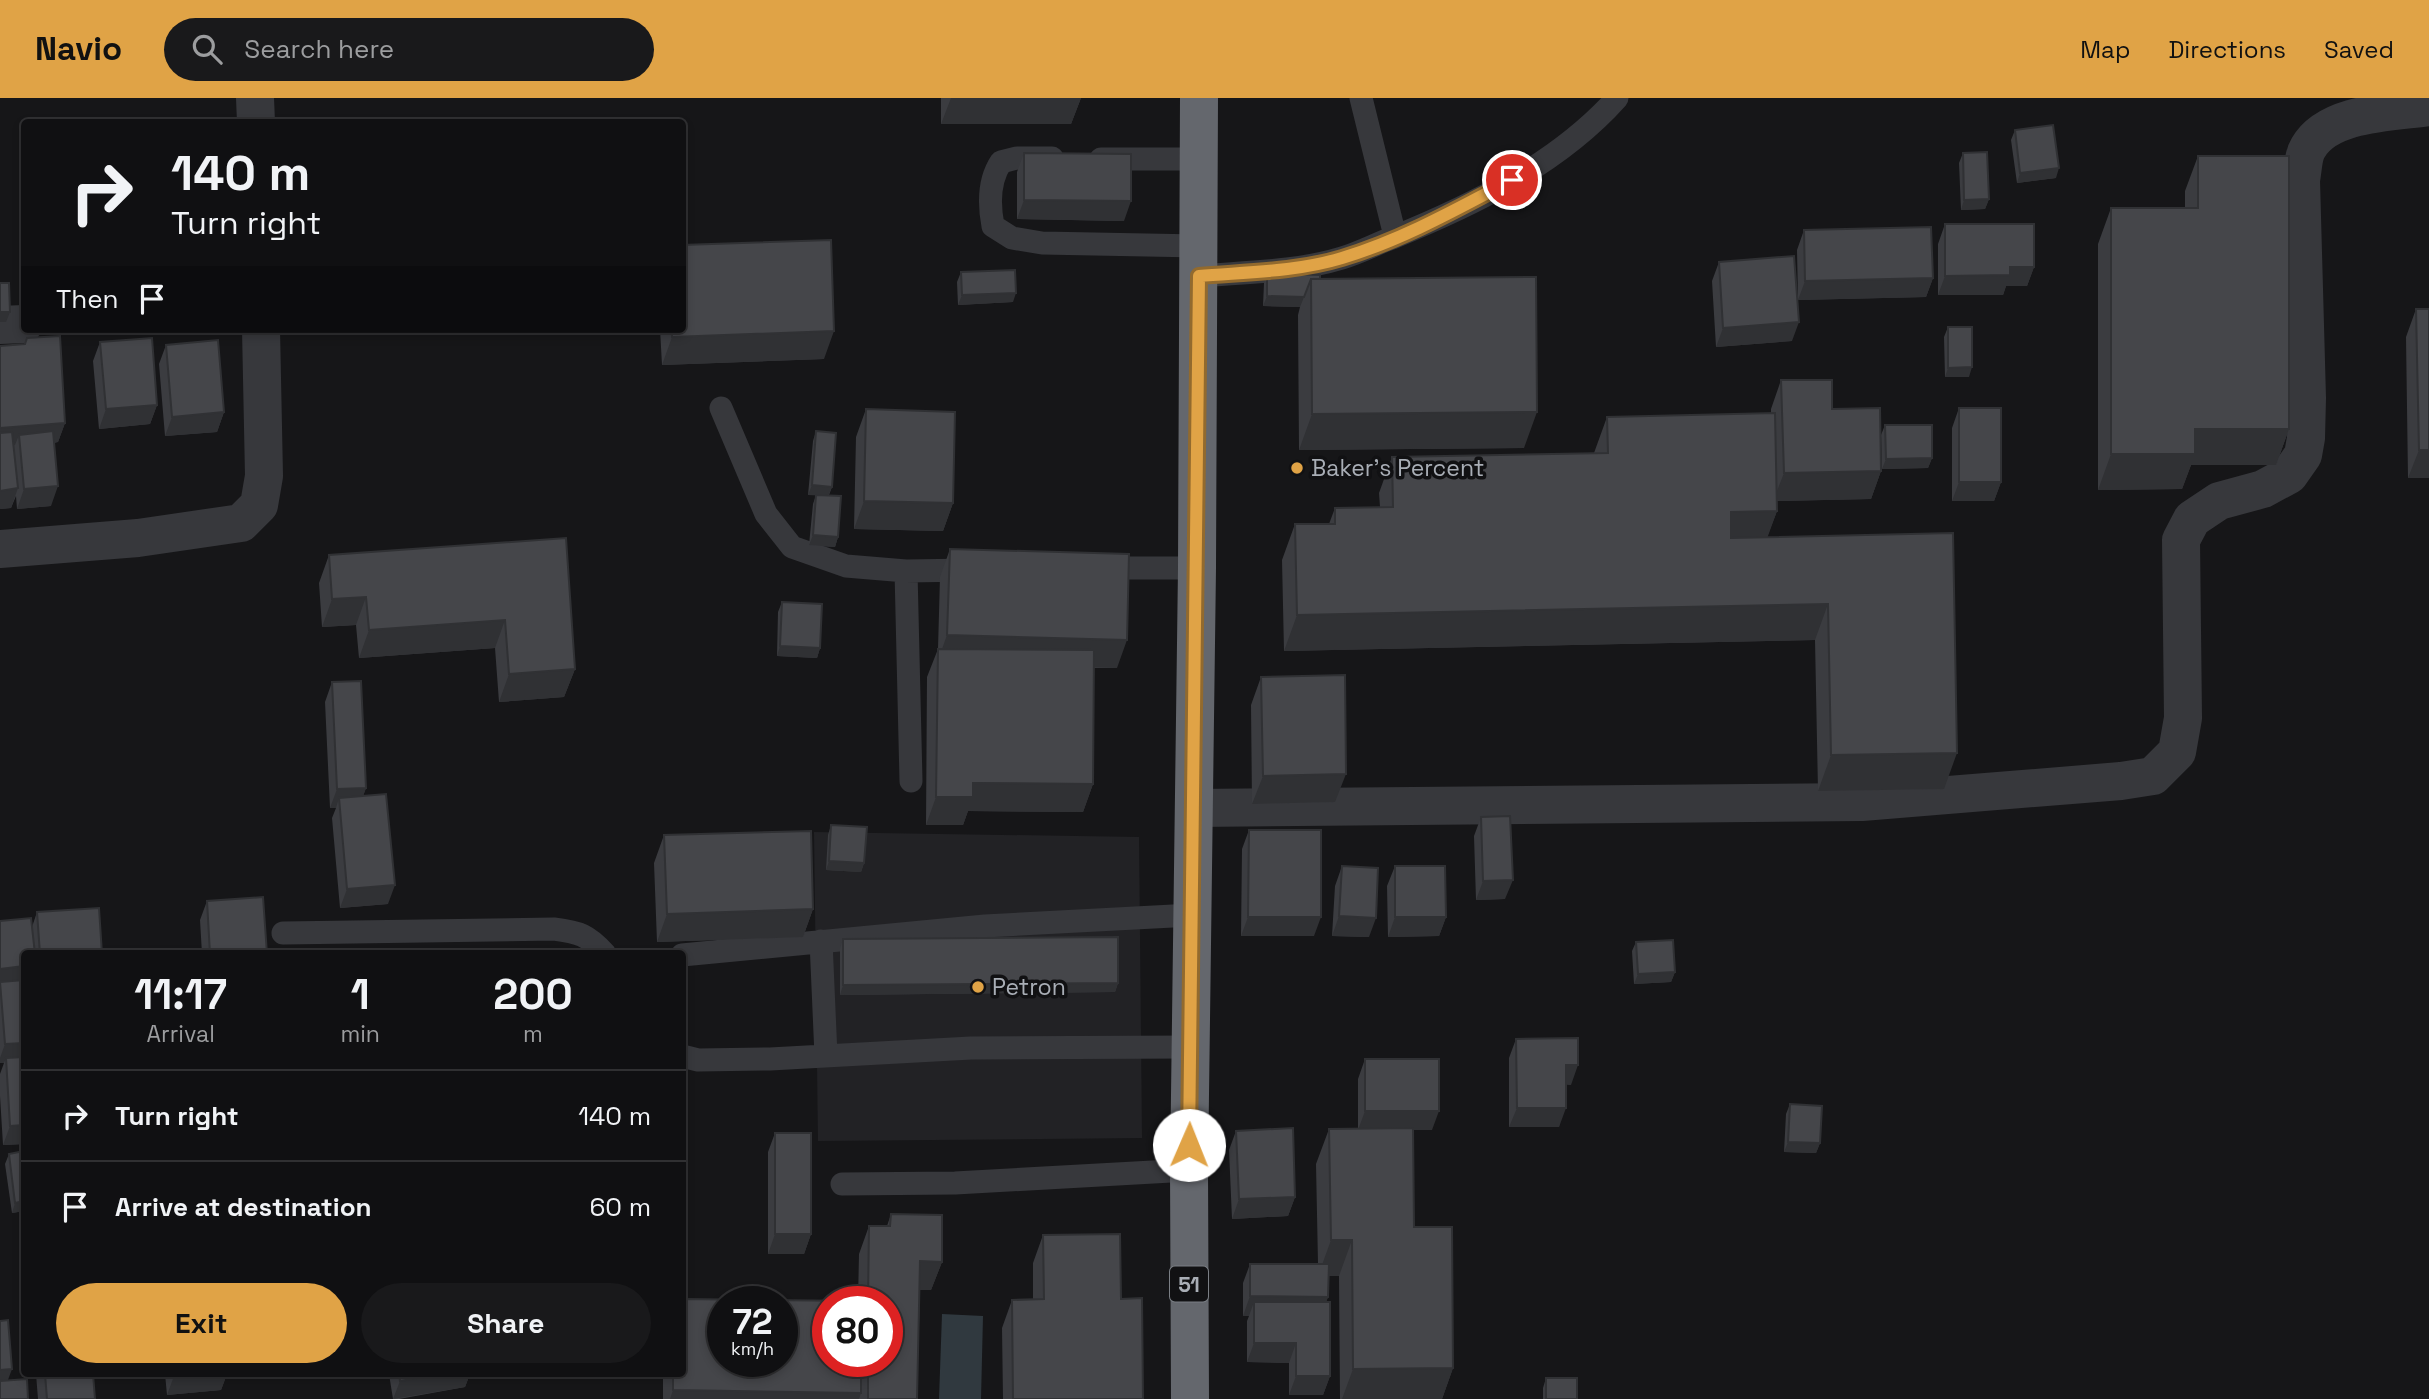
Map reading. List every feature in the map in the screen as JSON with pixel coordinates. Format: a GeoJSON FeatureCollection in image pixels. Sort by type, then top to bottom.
{"type":"FeatureCollection","features":[{"type":"Feature","properties":{"kind":"highway","name":"51"},"geometry":{"type":"LineString","coordinates":[[1189,1399],[1199,98]]}},
{"type":"Feature","properties":{"kind":"street"},"geometry":{"type":"LineString","coordinates":[[256,98],[256,119]]}},
{"type":"Feature","properties":{"kind":"street"},"geometry":{"type":"LineString","coordinates":[[1195,808],[1863,802],[2121,782],[2153,776],[2177,752],[2183,718],[2181,541],[2192,519],[2218,501],[2263,489],[2289,475],[2303,455],[2306,438],[2306,398],[2301,180],[2308,148],[2325,128],[2356,118],[2429,107]]}},
{"type":"Feature","properties":{"kind":"street"},"geometry":{"type":"LineString","coordinates":[[0,325],[21,324]]}},
{"type":"Feature","properties":{"kind":"street"},"geometry":{"type":"LineString","coordinates":[[0,549],[138,538],[241,523],[259,505],[264,476],[261,333]]}},
{"type":"Feature","properties":{"kind":"lane"},"geometry":{"type":"LineString","coordinates":[[1361,98],[1395,236]]}},
{"type":"Feature","properties":{"kind":"lane"},"geometry":{"type":"LineString","coordinates":[[1199,159],[1017,158],[1001,162],[994,171],[990,212],[993,226],[1012,238],[1199,261],[1287,269],[1342,258],[1432,222],[1532,170],[1599,118],[1617,98]]}},
{"type":"Feature","properties":{"kind":"lane"},"geometry":{"type":"LineString","coordinates":[[721,408],[766,514],[792,547],[846,566],[906,571],[987,570]]}},
{"type":"Feature","properties":{"kind":"lane"},"geometry":{"type":"LineString","coordinates":[[1080,568],[1197,568]]}},
{"type":"Feature","properties":{"kind":"lane"},"geometry":{"type":"LineString","coordinates":[[906,571],[911,781]]}},
{"type":"Feature","properties":{"kind":"lane"},"geometry":{"type":"LineString","coordinates":[[686,955],[985,926],[1192,915]]}},
{"type":"Feature","properties":{"kind":"lane"},"geometry":{"type":"LineString","coordinates":[[283,933],[554,929],[591,938],[602,950]]}},
{"type":"Feature","properties":{"kind":"lane"},"geometry":{"type":"LineString","coordinates":[[821,941],[826,1056]]}},
{"type":"Feature","properties":{"kind":"lane"},"geometry":{"type":"LineString","coordinates":[[686,1057],[720,1060],[971,1048],[1191,1046]]}},
{"type":"Feature","properties":{"kind":"lane"},"geometry":{"type":"LineString","coordinates":[[842,1184],[955,1183],[1189,1170]]}},
{"type":"Feature","properties":{"kind":"shaded area","name":"Petron"},"geometry":{"type":"Polygon","coordinates":[[[814,832],[1139,837],[1142,1138],[818,1141],[814,832]]]}},
{"type":"Feature","properties":{"kind":"shaded area"},"geometry":{"type":"Polygon","coordinates":[[[942,1314],[983,1316],[981,1399],[939,1399],[942,1314]]]}},
{"type":"Feature","properties":{"kind":"building"},"geometry":{"type":"Polygon","coordinates":[[[2053,125],[2059,168],[2020,173],[2015,130],[2053,125]]]}},
{"type":"Feature","properties":{"kind":"building"},"geometry":{"type":"Polygon","coordinates":[[[1987,152],[1989,199],[1964,200],[1963,153],[1987,152]]]}},
{"type":"Feature","properties":{"kind":"building"},"geometry":{"type":"Polygon","coordinates":[[[1024,153],[1131,154],[1131,201],[1024,200],[1024,153]]]}},
{"type":"Feature","properties":{"kind":"building"},"geometry":{"type":"Polygon","coordinates":[[[2198,156],[2289,156],[2289,429],[2195,429],[2195,454],[2111,454],[2111,208],[2198,208],[2198,156]]]}},
{"type":"Feature","properties":{"kind":"building"},"geometry":{"type":"Polygon","coordinates":[[[1945,224],[2034,224],[2034,267],[2010,267],[2010,275],[1945,276],[1945,224]]]}},
{"type":"Feature","properties":{"kind":"building"},"geometry":{"type":"Polygon","coordinates":[[[1931,227],[1933,278],[1805,281],[1804,230],[1931,227]]]}},
{"type":"Feature","properties":{"kind":"building"},"geometry":{"type":"Polygon","coordinates":[[[831,240],[834,331],[672,337],[672,333],[686,333],[686,245],[831,240]]]}},
{"type":"Feature","properties":{"kind":"building"},"geometry":{"type":"Polygon","coordinates":[[[1794,256],[1799,322],[1723,328],[1719,262],[1794,256]]]}},
{"type":"Feature","properties":{"kind":"building"},"geometry":{"type":"Polygon","coordinates":[[[1015,270],[1016,293],[962,295],[961,272],[1015,270]]]}},
{"type":"Feature","properties":{"kind":"building"},"geometry":{"type":"Polygon","coordinates":[[[1267,273],[1320,275],[1320,279],[1311,279],[1304,297],[1267,296],[1267,273]]]}},
{"type":"Feature","properties":{"kind":"building"},"geometry":{"type":"Polygon","coordinates":[[[1536,277],[1537,412],[1312,414],[1311,279],[1536,277]]]}},
{"type":"Feature","properties":{"kind":"building"},"geometry":{"type":"Polygon","coordinates":[[[0,283],[9,283],[10,312],[0,312],[0,283]]]}},
{"type":"Feature","properties":{"kind":"building"},"geometry":{"type":"Polygon","coordinates":[[[2416,309],[2429,309],[2429,450],[2419,450],[2416,309]]]}},
{"type":"Feature","properties":{"kind":"building"},"geometry":{"type":"Polygon","coordinates":[[[1948,327],[1972,327],[1972,367],[1948,368],[1948,327]]]}},
{"type":"Feature","properties":{"kind":"building"},"geometry":{"type":"Polygon","coordinates":[[[60,336],[65,423],[0,428],[0,346],[25,344],[27,338],[60,336]]]}},
{"type":"Feature","properties":{"kind":"building"},"geometry":{"type":"Polygon","coordinates":[[[152,338],[157,405],[106,409],[100,342],[152,338]]]}},
{"type":"Feature","properties":{"kind":"building"},"geometry":{"type":"Polygon","coordinates":[[[218,340],[224,412],[172,417],[166,345],[218,340]]]}},
{"type":"Feature","properties":{"kind":"building"},"geometry":{"type":"Polygon","coordinates":[[[1781,380],[1832,380],[1832,409],[1880,408],[1881,471],[1784,473],[1781,380]]]}},
{"type":"Feature","properties":{"kind":"building"},"geometry":{"type":"Polygon","coordinates":[[[1959,408],[2001,408],[2001,482],[1959,482],[1959,408]]]}},
{"type":"Feature","properties":{"kind":"building"},"geometry":{"type":"Polygon","coordinates":[[[866,409],[955,412],[953,503],[864,501],[866,409]]]}},
{"type":"Feature","properties":{"kind":"building"},"geometry":{"type":"Polygon","coordinates":[[[1775,413],[1777,511],[1731,512],[1731,538],[1953,533],[1957,753],[1831,755],[1828,604],[1297,615],[1295,524],[1335,524],[1335,508],[1393,507],[1392,457],[1608,453],[1607,417],[1775,413]]]}},
{"type":"Feature","properties":{"kind":"building"},"geometry":{"type":"Polygon","coordinates":[[[1885,425],[1932,425],[1932,458],[1886,459],[1885,425]]]}},
{"type":"Feature","properties":{"kind":"building"},"geometry":{"type":"Polygon","coordinates":[[[53,431],[58,486],[24,489],[19,435],[53,431]]]}},
{"type":"Feature","properties":{"kind":"building"},"geometry":{"type":"Polygon","coordinates":[[[816,431],[836,433],[832,487],[812,485],[816,431]]]}},
{"type":"Feature","properties":{"kind":"building"},"geometry":{"type":"Polygon","coordinates":[[[12,432],[18,488],[0,491],[0,433],[12,432]]]}},
{"type":"Feature","properties":{"kind":"building"},"geometry":{"type":"Polygon","coordinates":[[[816,495],[841,496],[838,537],[813,535],[816,495]]]}},
{"type":"Feature","properties":{"kind":"building"},"geometry":{"type":"Polygon","coordinates":[[[566,538],[575,669],[509,674],[505,620],[369,630],[366,597],[332,599],[329,555],[566,538]]]}},
{"type":"Feature","properties":{"kind":"building"},"geometry":{"type":"Polygon","coordinates":[[[950,549],[1129,554],[1127,640],[947,635],[950,549]]]}},
{"type":"Feature","properties":{"kind":"building"},"geometry":{"type":"Polygon","coordinates":[[[782,602],[822,604],[820,648],[780,646],[782,602]]]}},
{"type":"Feature","properties":{"kind":"building"},"geometry":{"type":"Polygon","coordinates":[[[938,649],[1094,650],[1093,784],[973,783],[973,797],[936,797],[938,649]]]}},
{"type":"Feature","properties":{"kind":"building"},"geometry":{"type":"Polygon","coordinates":[[[1345,675],[1346,774],[1263,776],[1261,677],[1345,675]]]}},
{"type":"Feature","properties":{"kind":"building"},"geometry":{"type":"Polygon","coordinates":[[[361,681],[366,788],[337,789],[332,682],[361,681]]]}},
{"type":"Feature","properties":{"kind":"building"},"geometry":{"type":"Polygon","coordinates":[[[386,794],[395,885],[347,889],[339,798],[386,794]]]}},
{"type":"Feature","properties":{"kind":"building"},"geometry":{"type":"Polygon","coordinates":[[[1510,816],[1513,880],[1483,881],[1481,817],[1510,816]]]}},
{"type":"Feature","properties":{"kind":"building"},"geometry":{"type":"Polygon","coordinates":[[[831,825],[867,827],[864,863],[829,861],[831,825]]]}},
{"type":"Feature","properties":{"kind":"building"},"geometry":{"type":"Polygon","coordinates":[[[1249,830],[1321,830],[1321,917],[1248,917],[1249,830]]]}},
{"type":"Feature","properties":{"kind":"building"},"geometry":{"type":"Polygon","coordinates":[[[811,831],[813,909],[667,914],[664,835],[811,831]]]}},
{"type":"Feature","properties":{"kind":"building"},"geometry":{"type":"Polygon","coordinates":[[[1342,866],[1378,868],[1376,918],[1339,916],[1342,866]]]}},
{"type":"Feature","properties":{"kind":"building"},"geometry":{"type":"Polygon","coordinates":[[[1395,866],[1445,866],[1446,917],[1395,917],[1395,866]]]}},
{"type":"Feature","properties":{"kind":"building"},"geometry":{"type":"Polygon","coordinates":[[[263,897],[267,950],[210,950],[207,901],[263,897]]]}},
{"type":"Feature","properties":{"kind":"building"},"geometry":{"type":"Polygon","coordinates":[[[99,908],[102,950],[40,950],[37,912],[99,908]]]}},
{"type":"Feature","properties":{"kind":"building"},"geometry":{"type":"Polygon","coordinates":[[[31,918],[35,950],[21,950],[21,966],[0,969],[0,921],[31,918]]]}},
{"type":"Feature","properties":{"kind":"building"},"geometry":{"type":"Polygon","coordinates":[[[1118,937],[1118,983],[843,985],[843,939],[1118,937]]]}},
{"type":"Feature","properties":{"kind":"building"},"geometry":{"type":"Polygon","coordinates":[[[1673,940],[1675,972],[1638,974],[1636,942],[1673,940]]]}},
{"type":"Feature","properties":{"kind":"building"},"geometry":{"type":"Polygon","coordinates":[[[21,980],[21,1043],[5,1044],[0,982],[21,980]]]}},
{"type":"Feature","properties":{"kind":"building"},"geometry":{"type":"Polygon","coordinates":[[[1578,1038],[1578,1065],[1566,1065],[1566,1108],[1517,1108],[1516,1039],[1578,1038]]]}},
{"type":"Feature","properties":{"kind":"building"},"geometry":{"type":"Polygon","coordinates":[[[21,1057],[21,1125],[10,1126],[6,1058],[21,1057]]]}},
{"type":"Feature","properties":{"kind":"building"},"geometry":{"type":"Polygon","coordinates":[[[1365,1059],[1439,1059],[1439,1111],[1365,1111],[1365,1059]]]}},
{"type":"Feature","properties":{"kind":"building"},"geometry":{"type":"Polygon","coordinates":[[[1790,1104],[1822,1106],[1820,1143],[1788,1142],[1790,1104]]]}},
{"type":"Feature","properties":{"kind":"building"},"geometry":{"type":"Polygon","coordinates":[[[1293,1128],[1295,1197],[1239,1199],[1236,1131],[1293,1128]]]}},
{"type":"Feature","properties":{"kind":"building"},"geometry":{"type":"Polygon","coordinates":[[[1413,1128],[1414,1227],[1452,1227],[1453,1368],[1353,1369],[1352,1240],[1331,1240],[1329,1129],[1413,1128]]]}},
{"type":"Feature","properties":{"kind":"building"},"geometry":{"type":"Polygon","coordinates":[[[775,1133],[811,1133],[811,1234],[775,1234],[775,1133]]]}},
{"type":"Feature","properties":{"kind":"building"},"geometry":{"type":"Polygon","coordinates":[[[21,1152],[21,1202],[15,1203],[9,1154],[21,1152]]]}},
{"type":"Feature","properties":{"kind":"building"},"geometry":{"type":"Polygon","coordinates":[[[891,1214],[942,1215],[942,1262],[920,1261],[917,1399],[868,1399],[868,1377],[903,1377],[903,1286],[868,1286],[869,1226],[890,1226],[891,1214]]]}},
{"type":"Feature","properties":{"kind":"building"},"geometry":{"type":"Polygon","coordinates":[[[1120,1234],[1121,1299],[1142,1298],[1143,1399],[1013,1399],[1012,1300],[1044,1299],[1043,1235],[1120,1234]]]}},
{"type":"Feature","properties":{"kind":"building"},"geometry":{"type":"Polygon","coordinates":[[[1250,1264],[1329,1264],[1328,1297],[1250,1296],[1250,1264]]]}},
{"type":"Feature","properties":{"kind":"building"},"geometry":{"type":"Polygon","coordinates":[[[686,1299],[707,1299],[707,1377],[798,1377],[798,1300],[812,1300],[812,1377],[861,1377],[861,1393],[673,1390],[673,1377],[686,1377],[686,1299]]]}},
{"type":"Feature","properties":{"kind":"building"},"geometry":{"type":"Polygon","coordinates":[[[1254,1302],[1330,1302],[1330,1376],[1296,1376],[1296,1343],[1254,1343],[1254,1302]]]}},
{"type":"Feature","properties":{"kind":"building"},"geometry":{"type":"Polygon","coordinates":[[[8,1320],[12,1369],[0,1370],[0,1321],[8,1320]]]}},
{"type":"Feature","properties":{"kind":"building"},"geometry":{"type":"Polygon","coordinates":[[[45,1377],[93,1377],[95,1399],[47,1399],[45,1377]]]}},
{"type":"Feature","properties":{"kind":"building"},"geometry":{"type":"Polygon","coordinates":[[[399,1377],[422,1377],[400,1381],[399,1377]]]}},
{"type":"Feature","properties":{"kind":"building"},"geometry":{"type":"Polygon","coordinates":[[[1546,1378],[1577,1378],[1577,1399],[1546,1399],[1546,1378]]]}},
{"type":"Feature","properties":{"kind":"building"},"geometry":{"type":"Polygon","coordinates":[[[27,1379],[28,1399],[0,1399],[0,1381],[27,1379]]]}},
{"type":"Feature","properties":{"kind":"place","name":"Baker's Percent"},"geometry":{"type":"Point","coordinates":[1297,468]}},
{"type":"Feature","properties":{"kind":"place","name":"Petron"},"geometry":{"type":"Point","coordinates":[978,987]}},
{"type":"Feature","properties":{"kind":"route"},"geometry":{"type":"LineString","coordinates":[[1189,1145],[1195,808],[1199,276],[1287,269],[1342,258],[1432,222],[1512,180]]}}]}
